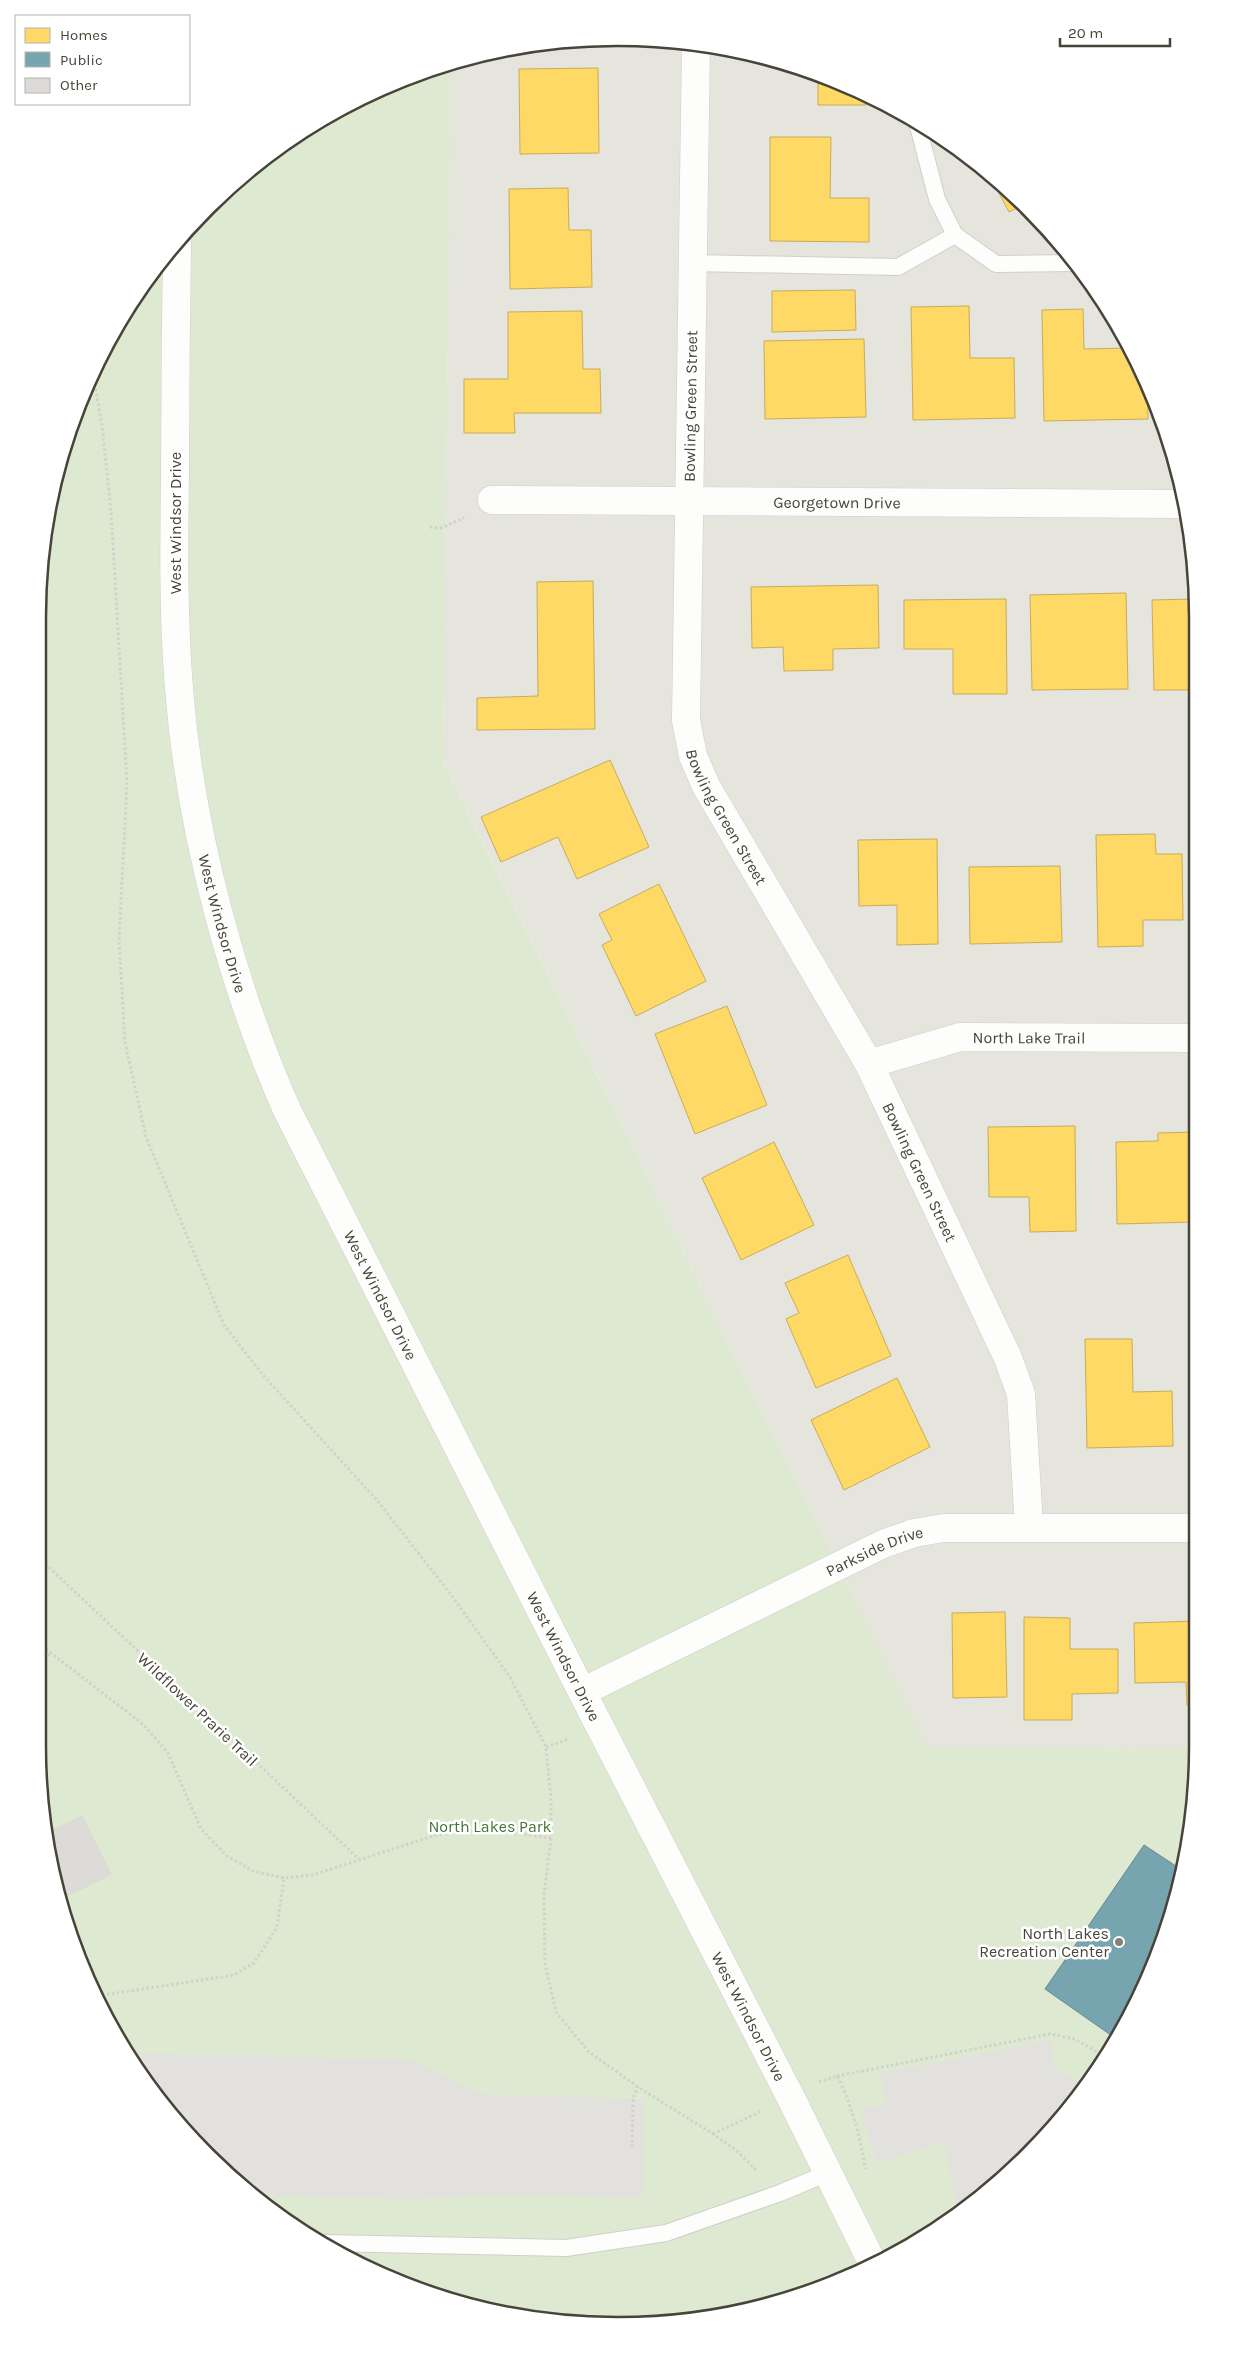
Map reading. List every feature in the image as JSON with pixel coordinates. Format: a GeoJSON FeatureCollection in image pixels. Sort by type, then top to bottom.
{"type":"FeatureCollection","features":[{"type":"Feature","properties":{"kind":"street","name":"Bowling Green Street"},"geometry":{"type":"LineString","coordinates":[[696,52],[686,720],[693,756],[706,786],[869,1064],[1008,1358],[1021,1394],[1029,1526]]}},
{"type":"Feature","properties":{"kind":"street","name":"West Windsor Drive"},"geometry":{"type":"LineString","coordinates":[[177,254],[174,550],[179,692],[196,810],[229,949],[256,1039],[287,1110],[582,1692],[791,2098],[870,2258]]}},
{"type":"Feature","properties":{"kind":"street","name":"Georgetown Drive"},"geometry":{"type":"LineString","coordinates":[[492,500],[688,503],[1177,504]]}},
{"type":"Feature","properties":{"kind":"street","name":"North Lake Trail"},"geometry":{"type":"LineString","coordinates":[[869,1064],[960,1037],[1189,1038]]}},
{"type":"Feature","properties":{"kind":"street","name":"Parkside Drive"},"geometry":{"type":"LineString","coordinates":[[582,1692],[883,1544],[914,1533],[944,1528],[1029,1526],[1189,1528]]}},
{"type":"Feature","properties":{"kind":"lane"},"geometry":{"type":"LineString","coordinates":[[920,134],[937,199],[955,235],[996,264],[1065,263]]}},
{"type":"Feature","properties":{"kind":"lane"},"geometry":{"type":"LineString","coordinates":[[692,263],[898,267],[955,235]]}},
{"type":"Feature","properties":{"kind":"lane"},"geometry":{"type":"LineString","coordinates":[[338,2243],[566,2248],[666,2233],[780,2193],[828,2172]]}},
{"type":"Feature","properties":{"kind":"path"},"geometry":{"type":"LineString","coordinates":[[95,388],[102,425],[111,511],[127,783],[119,940],[125,1042],[146,1136],[224,1325],[262,1374],[376,1499],[452,1596],[510,1677],[546,1747],[551,1799],[551,1838],[544,1895],[545,1964],[556,2012],[588,2051],[638,2088],[736,2150],[780,2193]]}},
{"type":"Feature","properties":{"kind":"path","name":"Wildflower Prarie Trail"},"geometry":{"type":"LineString","coordinates":[[46,1565],[359,1859]]}},
{"type":"Feature","properties":{"kind":"path"},"geometry":{"type":"LineString","coordinates":[[46,1649],[144,1725],[168,1753],[201,1829],[227,1856],[253,1871],[284,1878],[313,1875],[343,1867],[359,1859],[436,1834],[507,1832],[551,1838]]}},
{"type":"Feature","properties":{"kind":"path"},"geometry":{"type":"LineString","coordinates":[[46,1655],[53,1655]]}},
{"type":"Feature","properties":{"kind":"path"},"geometry":{"type":"LineString","coordinates":[[104,1995],[234,1976],[254,1963],[277,1927],[284,1878]]}},
{"type":"Feature","properties":{"kind":"path"},"geometry":{"type":"LineString","coordinates":[[837,2076],[1050,2034],[1075,2039],[1097,2052]]}},
{"type":"Feature","properties":{"kind":"path"},"geometry":{"type":"LineString","coordinates":[[632,2147],[633,2098],[638,2088]]}},
{"type":"Feature","properties":{"kind":"path"},"geometry":{"type":"LineString","coordinates":[[713,2134],[791,2098]]}},
{"type":"Feature","properties":{"kind":"shaded area"},"geometry":{"type":"Polygon","coordinates":[[[618,46],[655,47],[729,57],[801,77],[870,105],[903,123],[965,164],[1021,214],[1071,270],[1112,332],[1130,365],[1145,399],[1158,434],[1178,506],[1188,580],[1189,1749],[927,1747],[443,760],[451,72],[506,57],[543,51],[580,47],[618,46]]]}},
{"type":"Feature","properties":{"kind":"shaded area"},"geometry":{"type":"Polygon","coordinates":[[[1051,2040],[1055,2071],[1079,2082],[1047,2122],[1021,2149],[994,2175],[956,2205],[944,2142],[878,2163],[859,2109],[886,2105],[881,2073],[1051,2040]]]}},
{"type":"Feature","properties":{"kind":"shaded area"},"geometry":{"type":"Polygon","coordinates":[[[137,2053],[412,2060],[479,2094],[643,2099],[643,2197],[477,2195],[415,2199],[266,2195],[241,2175],[188,2122],[164,2093],[137,2053]]]}},
{"type":"Feature","properties":{"kind":"green space","name":"North Lakes Park"},"geometry":{"type":"Polygon","coordinates":[[[451,72],[443,761],[927,1747],[1189,1749],[1188,1783],[1178,1857],[1158,1929],[1130,1998],[1092,2063],[1047,2122],[994,2175],[935,2220],[870,2258],[801,2286],[729,2306],[655,2316],[618,2317],[580,2316],[506,2306],[434,2286],[399,2273],[365,2258],[332,2240],[270,2199],[241,2175],[188,2122],[164,2093],[123,2031],[105,1998],[77,1929],[66,1893],[57,1857],[51,1820],[46,1746],[46,618],[47,580],[57,506],[77,434],[105,365],[143,300],[188,241],[241,188],[300,143],[365,105],[399,90],[451,72]]]}},
{"type":"Feature","properties":{"kind":"building: Homes"},"geometry":{"type":"Polygon","coordinates":[[[598,68],[599,153],[520,154],[519,69],[598,68]]]}},
{"type":"Feature","properties":{"kind":"building: Homes"},"geometry":{"type":"Polygon","coordinates":[[[818,83],[866,103],[866,105],[818,105],[818,83]]]}},
{"type":"Feature","properties":{"kind":"building: Homes"},"geometry":{"type":"Polygon","coordinates":[[[770,137],[831,137],[830,198],[869,198],[869,242],[770,241],[770,137]]]}},
{"type":"Feature","properties":{"kind":"building: Homes"},"geometry":{"type":"Polygon","coordinates":[[[568,188],[569,230],[591,230],[592,287],[510,289],[509,189],[568,188]]]}},
{"type":"Feature","properties":{"kind":"building: Homes"},"geometry":{"type":"Polygon","coordinates":[[[999,193],[1016,209],[1009,212],[999,193]]]}},
{"type":"Feature","properties":{"kind":"building: Homes"},"geometry":{"type":"Polygon","coordinates":[[[855,290],[856,330],[772,332],[772,291],[855,290]]]}},
{"type":"Feature","properties":{"kind":"building: Homes"},"geometry":{"type":"Polygon","coordinates":[[[969,306],[970,358],[1014,358],[1015,418],[913,420],[911,307],[969,306]]]}},
{"type":"Feature","properties":{"kind":"building: Homes"},"geometry":{"type":"Polygon","coordinates":[[[1083,309],[1084,349],[1121,348],[1145,399],[1148,406],[1148,419],[1044,421],[1042,310],[1083,309]]]}},
{"type":"Feature","properties":{"kind":"building: Homes"},"geometry":{"type":"Polygon","coordinates":[[[582,311],[583,369],[600,369],[601,413],[514,413],[515,433],[464,433],[464,379],[508,379],[508,312],[582,311]]]}},
{"type":"Feature","properties":{"kind":"building: Homes"},"geometry":{"type":"Polygon","coordinates":[[[864,339],[866,417],[765,419],[764,341],[864,339]]]}},
{"type":"Feature","properties":{"kind":"building: Homes"},"geometry":{"type":"Polygon","coordinates":[[[593,581],[595,729],[477,730],[477,698],[538,696],[537,582],[593,581]]]}},
{"type":"Feature","properties":{"kind":"building: Homes"},"geometry":{"type":"Polygon","coordinates":[[[878,585],[879,648],[833,649],[833,670],[784,671],[783,647],[752,648],[751,587],[878,585]]]}},
{"type":"Feature","properties":{"kind":"building: Homes"},"geometry":{"type":"Polygon","coordinates":[[[1126,593],[1128,689],[1032,690],[1030,595],[1126,593]]]}},
{"type":"Feature","properties":{"kind":"building: Homes"},"geometry":{"type":"Polygon","coordinates":[[[1006,599],[1007,694],[953,694],[953,649],[904,649],[904,600],[1006,599]]]}},
{"type":"Feature","properties":{"kind":"building: Homes"},"geometry":{"type":"Polygon","coordinates":[[[1189,599],[1189,690],[1154,690],[1152,600],[1189,599]]]}},
{"type":"Feature","properties":{"kind":"building: Homes"},"geometry":{"type":"Polygon","coordinates":[[[610,760],[649,847],[577,879],[558,837],[501,862],[481,817],[610,760]]]}},
{"type":"Feature","properties":{"kind":"building: Homes"},"geometry":{"type":"Polygon","coordinates":[[[1155,834],[1156,854],[1182,854],[1183,920],[1143,920],[1143,946],[1098,947],[1096,835],[1155,834]]]}},
{"type":"Feature","properties":{"kind":"building: Homes"},"geometry":{"type":"Polygon","coordinates":[[[937,839],[938,944],[897,945],[897,905],[859,906],[858,840],[937,839]]]}},
{"type":"Feature","properties":{"kind":"building: Homes"},"geometry":{"type":"Polygon","coordinates":[[[1060,866],[1062,942],[970,944],[969,867],[1060,866]]]}},
{"type":"Feature","properties":{"kind":"building: Homes"},"geometry":{"type":"Polygon","coordinates":[[[659,884],[706,981],[636,1016],[602,945],[612,940],[599,914],[659,884]]]}},
{"type":"Feature","properties":{"kind":"building: Homes"},"geometry":{"type":"Polygon","coordinates":[[[727,1006],[767,1105],[695,1134],[655,1034],[727,1006]]]}},
{"type":"Feature","properties":{"kind":"building: Homes"},"geometry":{"type":"Polygon","coordinates":[[[1075,1126],[1076,1231],[1030,1232],[1029,1197],[989,1197],[988,1127],[1075,1126]]]}},
{"type":"Feature","properties":{"kind":"building: Homes"},"geometry":{"type":"Polygon","coordinates":[[[1189,1132],[1189,1222],[1117,1224],[1116,1142],[1158,1141],[1158,1133],[1189,1132]]]}},
{"type":"Feature","properties":{"kind":"building: Homes"},"geometry":{"type":"Polygon","coordinates":[[[774,1142],[814,1225],[741,1260],[702,1178],[774,1142]]]}},
{"type":"Feature","properties":{"kind":"building: Homes"},"geometry":{"type":"Polygon","coordinates":[[[848,1255],[891,1356],[816,1388],[786,1319],[799,1313],[785,1283],[848,1255]]]}},
{"type":"Feature","properties":{"kind":"building: Homes"},"geometry":{"type":"Polygon","coordinates":[[[1085,1339],[1132,1339],[1133,1392],[1172,1391],[1173,1446],[1087,1448],[1085,1339]]]}},
{"type":"Feature","properties":{"kind":"building: Homes"},"geometry":{"type":"Polygon","coordinates":[[[897,1378],[930,1447],[844,1490],[811,1420],[897,1378]]]}},
{"type":"Feature","properties":{"kind":"building: Homes"},"geometry":{"type":"Polygon","coordinates":[[[1005,1612],[1007,1697],[953,1698],[952,1613],[1005,1612]]]}},
{"type":"Feature","properties":{"kind":"building: Homes"},"geometry":{"type":"Polygon","coordinates":[[[1024,1617],[1070,1618],[1070,1649],[1118,1649],[1118,1693],[1072,1694],[1072,1720],[1024,1720],[1024,1617]]]}},
{"type":"Feature","properties":{"kind":"building: Homes"},"geometry":{"type":"Polygon","coordinates":[[[1189,1621],[1189,1705],[1187,1705],[1186,1682],[1135,1683],[1134,1623],[1189,1621]]]}},
{"type":"Feature","properties":{"kind":"building: Public","name":"North Lakes Recreation Center"},"geometry":{"type":"Polygon","coordinates":[[[1144,1845],[1176,1866],[1158,1929],[1145,1964],[1130,1998],[1110,2034],[1045,1989],[1144,1845]]]}},
{"type":"Feature","properties":{"kind":"building: Other"},"geometry":{"type":"Polygon","coordinates":[[[82,1816],[111,1874],[67,1896],[53,1830],[82,1816]]]}},
{"type":"Feature","properties":{"kind":"place","name":"North Lakes Recreation Center"},"geometry":{"type":"Point","coordinates":[1119,1942]}}]}
